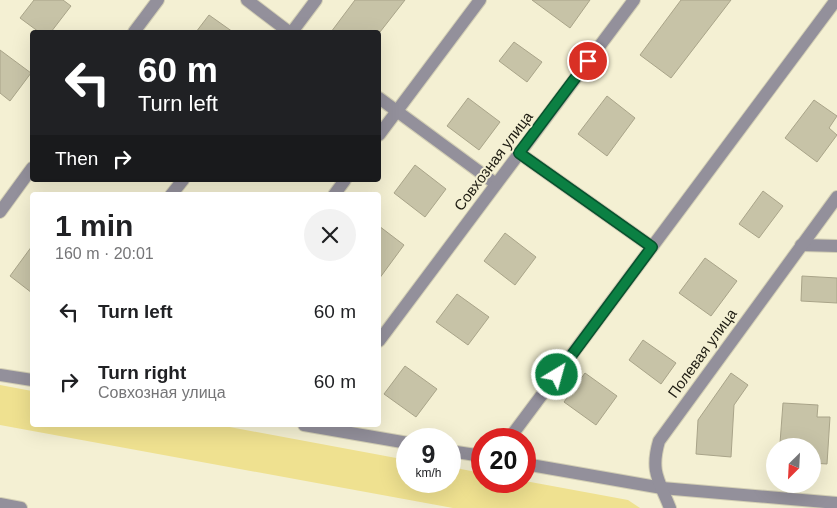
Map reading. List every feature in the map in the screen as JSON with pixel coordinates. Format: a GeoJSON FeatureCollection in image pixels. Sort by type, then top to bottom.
{"type":"FeatureCollection","features":[{"type":"Feature","properties":{"kind":"street"},"geometry":{"type":"LineString","coordinates":[[136,30],[158,0]]}},
{"type":"Feature","properties":{"kind":"street"},"geometry":{"type":"LineString","coordinates":[[246,0],[288,30]]}},
{"type":"Feature","properties":{"kind":"street"},"geometry":{"type":"LineString","coordinates":[[293,30],[316,0]]}},
{"type":"Feature","properties":{"kind":"street"},"geometry":{"type":"LineString","coordinates":[[381,132],[480,0]]}},
{"type":"Feature","properties":{"kind":"street","name":"Совхозная улица"},"geometry":{"type":"LineString","coordinates":[[381,338],[634,0]]}},
{"type":"Feature","properties":{"kind":"street"},"geometry":{"type":"LineString","coordinates":[[517,428],[836,0]]}},
{"type":"Feature","properties":{"kind":"street"},"geometry":{"type":"LineString","coordinates":[[381,100],[496,184]]}},
{"type":"Feature","properties":{"kind":"street"},"geometry":{"type":"LineString","coordinates":[[519,153],[652,247]]}},
{"type":"Feature","properties":{"kind":"street"},"geometry":{"type":"LineString","coordinates":[[0,212],[30,171]]}},
{"type":"Feature","properties":{"kind":"street","name":"Полевая улица"},"geometry":{"type":"LineString","coordinates":[[670,508],[654,472],[654,456],[658,441],[837,197]]}},
{"type":"Feature","properties":{"kind":"street"},"geometry":{"type":"LineString","coordinates":[[801,245],[837,246]]}},
{"type":"Feature","properties":{"kind":"street"},"geometry":{"type":"LineString","coordinates":[[0,374],[30,380]]}},
{"type":"Feature","properties":{"kind":"street"},"geometry":{"type":"LineString","coordinates":[[318,427],[396,441]]}},
{"type":"Feature","properties":{"kind":"street"},"geometry":{"type":"LineString","coordinates":[[536,466],[662,488],[837,504]]}},
{"type":"Feature","properties":{"kind":"street"},"geometry":{"type":"LineString","coordinates":[[0,504],[21,508]]}},
{"type":"Feature","properties":{"kind":"shaded area"},"geometry":{"type":"Polygon","coordinates":[[[0,385],[30,391],[30,427],[230,427],[396,458],[396,493],[461,493],[461,469],[471,471],[471,493],[536,493],[536,483],[628,500],[640,508],[453,508],[0,425],[0,385]]]}},
{"type":"Feature","properties":{"kind":"building"},"geometry":{"type":"Polygon","coordinates":[[[34,0],[63,0],[71,6],[53,30],[36,30],[20,18],[34,0]]]}},
{"type":"Feature","properties":{"kind":"building"},"geometry":{"type":"Polygon","coordinates":[[[355,0],[405,0],[381,31],[332,30],[355,0]]]}},
{"type":"Feature","properties":{"kind":"building"},"geometry":{"type":"Polygon","coordinates":[[[532,0],[590,0],[570,28],[532,0]]]}},
{"type":"Feature","properties":{"kind":"building"},"geometry":{"type":"Polygon","coordinates":[[[681,0],[731,0],[671,78],[640,55],[681,0]]]}},
{"type":"Feature","properties":{"kind":"building"},"geometry":{"type":"Polygon","coordinates":[[[209,15],[230,30],[198,30],[209,15]]]}},
{"type":"Feature","properties":{"kind":"building"},"geometry":{"type":"Polygon","coordinates":[[[514,42],[542,62],[527,82],[499,61],[514,42]]]}},
{"type":"Feature","properties":{"kind":"building"},"geometry":{"type":"Polygon","coordinates":[[[0,50],[30,72],[30,74],[10,101],[0,93],[0,50]]]}},
{"type":"Feature","properties":{"kind":"building"},"geometry":{"type":"Polygon","coordinates":[[[607,96],[635,118],[607,156],[578,134],[607,96]]]}},
{"type":"Feature","properties":{"kind":"building"},"geometry":{"type":"Polygon","coordinates":[[[468,98],[500,122],[479,150],[447,126],[468,98]]]}},
{"type":"Feature","properties":{"kind":"building"},"geometry":{"type":"Polygon","coordinates":[[[814,100],[837,116],[829,128],[837,135],[817,162],[785,138],[814,100]]]}},
{"type":"Feature","properties":{"kind":"building"},"geometry":{"type":"Polygon","coordinates":[[[415,165],[446,189],[425,217],[394,193],[415,165]]]}},
{"type":"Feature","properties":{"kind":"building"},"geometry":{"type":"Polygon","coordinates":[[[763,191],[783,206],[759,238],[739,224],[763,191]]]}},
{"type":"Feature","properties":{"kind":"building"},"geometry":{"type":"Polygon","coordinates":[[[381,228],[404,245],[381,276],[381,228]]]}},
{"type":"Feature","properties":{"kind":"building"},"geometry":{"type":"Polygon","coordinates":[[[505,233],[536,257],[515,285],[484,261],[505,233]]]}},
{"type":"Feature","properties":{"kind":"building"},"geometry":{"type":"Polygon","coordinates":[[[30,249],[30,291],[10,276],[30,249]]]}},
{"type":"Feature","properties":{"kind":"building"},"geometry":{"type":"Polygon","coordinates":[[[705,258],[737,281],[711,316],[679,293],[705,258]]]}},
{"type":"Feature","properties":{"kind":"building"},"geometry":{"type":"Polygon","coordinates":[[[802,276],[837,278],[837,303],[801,301],[802,276]]]}},
{"type":"Feature","properties":{"kind":"building"},"geometry":{"type":"Polygon","coordinates":[[[457,294],[489,317],[468,345],[436,322],[457,294]]]}},
{"type":"Feature","properties":{"kind":"building"},"geometry":{"type":"Polygon","coordinates":[[[643,340],[676,363],[661,384],[629,360],[643,340]]]}},
{"type":"Feature","properties":{"kind":"building"},"geometry":{"type":"Polygon","coordinates":[[[405,366],[437,389],[416,417],[384,394],[405,366]]]}},
{"type":"Feature","properties":{"kind":"building"},"geometry":{"type":"Polygon","coordinates":[[[585,373],[617,396],[596,425],[564,402],[585,373]]]}},
{"type":"Feature","properties":{"kind":"building"},"geometry":{"type":"Polygon","coordinates":[[[731,373],[748,385],[734,405],[731,457],[696,454],[698,420],[731,373]]]}},
{"type":"Feature","properties":{"kind":"building"},"geometry":{"type":"Polygon","coordinates":[[[783,403],[818,405],[817,417],[830,417],[827,464],[821,464],[821,438],[780,438],[783,403]]]}},
{"type":"Feature","properties":{"kind":"route"},"geometry":{"type":"LineString","coordinates":[[557,375],[652,247],[519,153],[588,61]]}}]}
